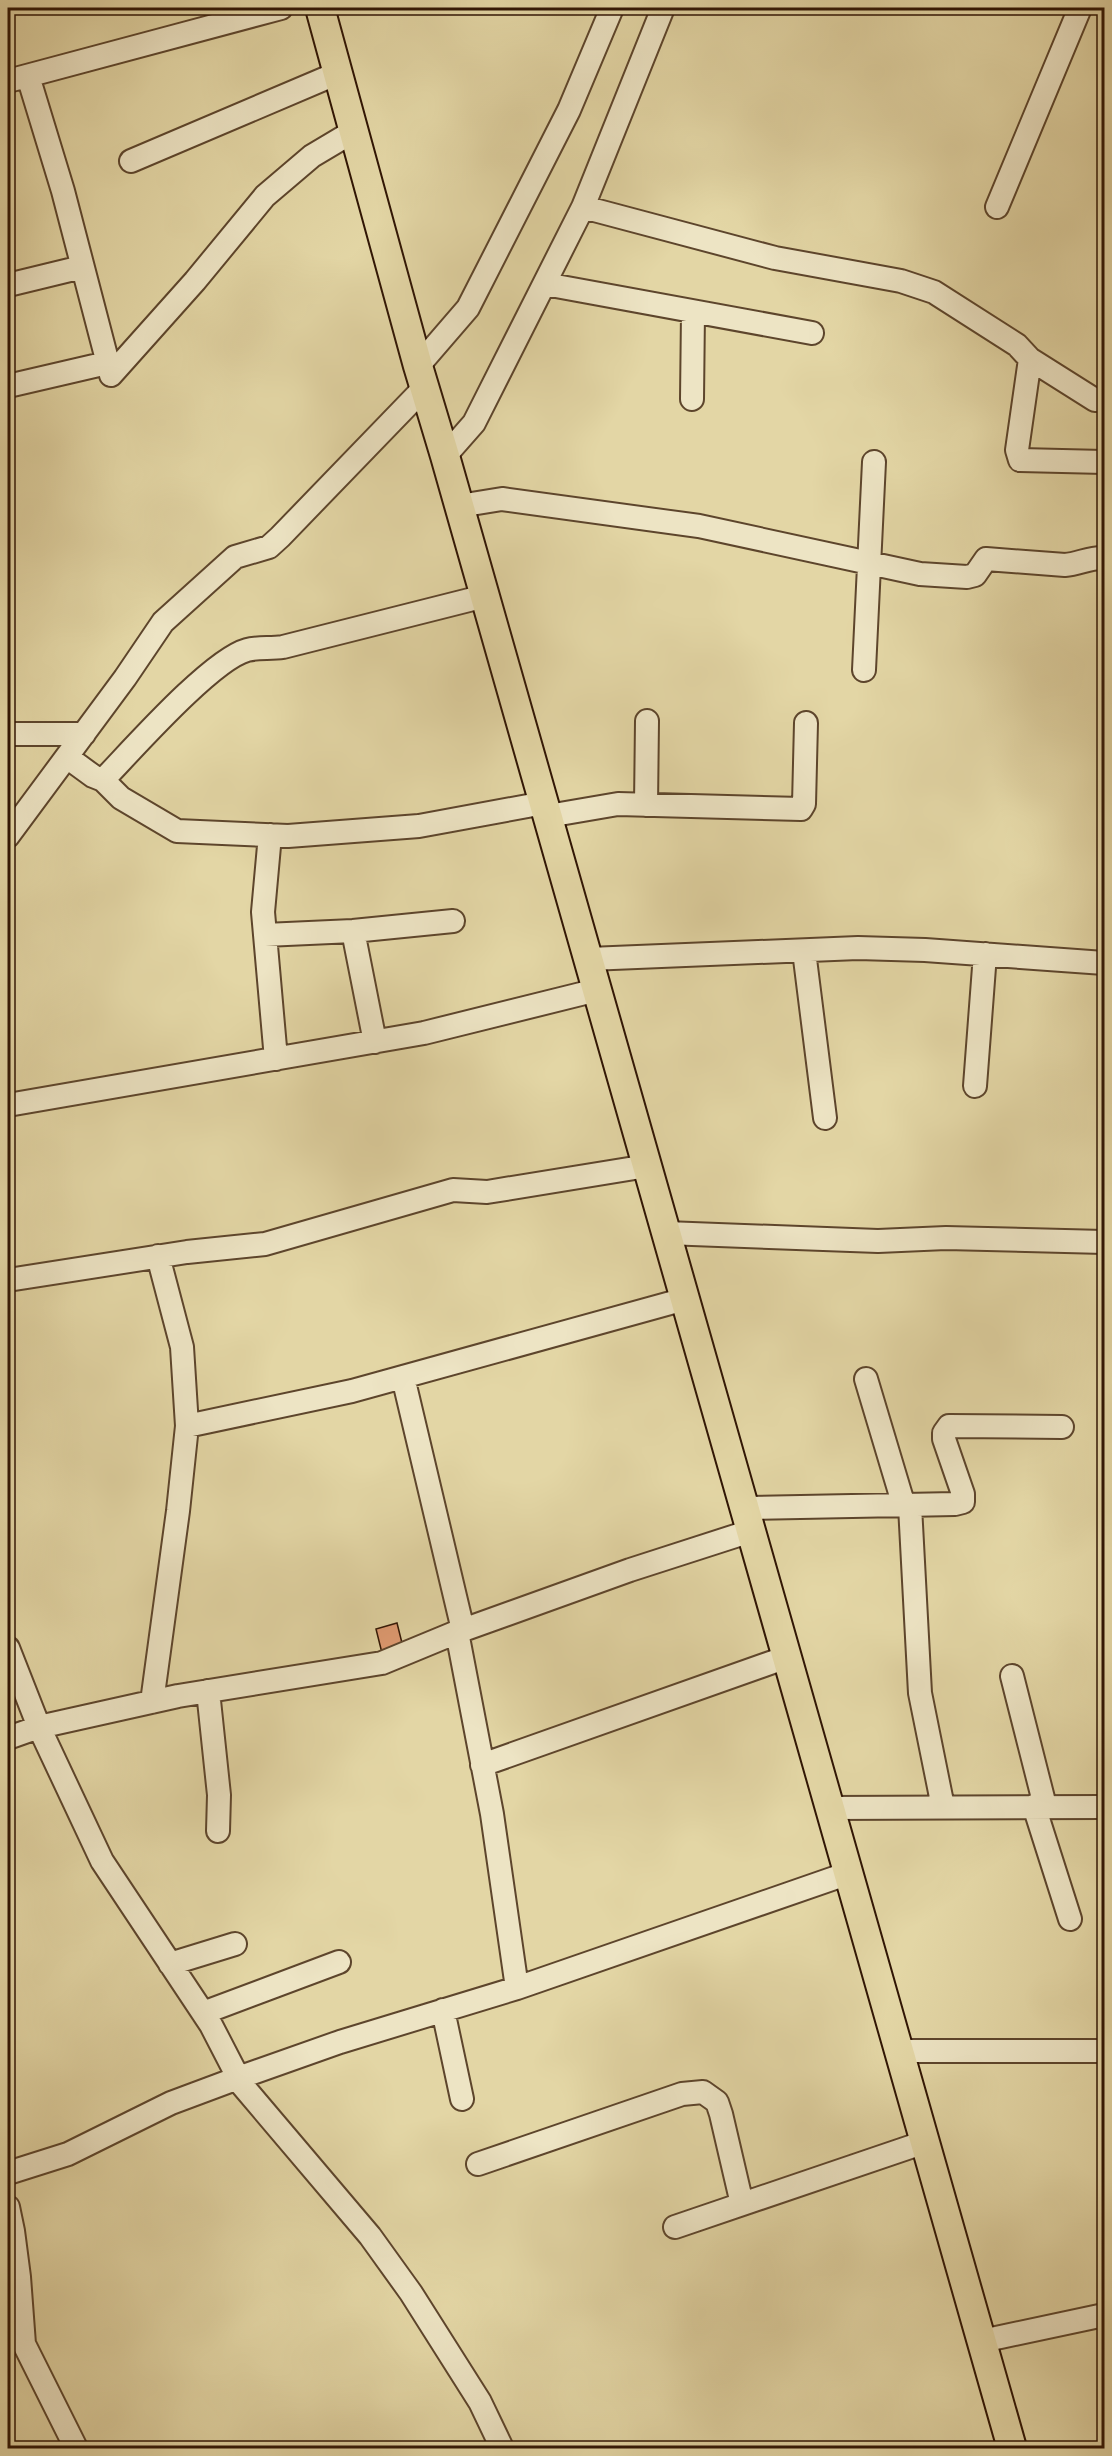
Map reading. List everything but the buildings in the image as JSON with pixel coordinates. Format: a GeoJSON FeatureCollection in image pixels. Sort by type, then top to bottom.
{"type":"FeatureCollection","features":[{"type":"Feature","properties":{"kind":"main road"},"geometry":{"type":"LineString","coordinates":[[320,8],[421,377],[589,959],[1012,2448]]}},
{"type":"Feature","properties":{"kind":"street"},"geometry":{"type":"LineString","coordinates":[[281,8],[18,78],[82,267],[111,375],[265,196],[312,156],[354,131]]}},
{"type":"Feature","properties":{"kind":"street"},"geometry":{"type":"LineString","coordinates":[[8,836],[69,759],[163,622],[235,557],[269,547],[280,537],[421,377],[468,308],[569,110],[612,8]]}},
{"type":"Feature","properties":{"kind":"street"},"geometry":{"type":"LineString","coordinates":[[445,456],[474,423],[583,207],[663,8]]}},
{"type":"Feature","properties":{"kind":"street"},"geometry":{"type":"LineString","coordinates":[[997,207],[1080,8]]}},
{"type":"Feature","properties":{"kind":"street"},"geometry":{"type":"LineString","coordinates":[[131,161],[338,73]]}},
{"type":"Feature","properties":{"kind":"street"},"geometry":{"type":"LineString","coordinates":[[583,207],[775,258],[901,281],[926,289],[1017,345],[1030,359],[1095,400]]}},
{"type":"Feature","properties":{"kind":"street"},"geometry":{"type":"LineString","coordinates":[[8,285],[82,267]]}},
{"type":"Feature","properties":{"kind":"street"},"geometry":{"type":"LineString","coordinates":[[545,284],[812,333]]}},
{"type":"Feature","properties":{"kind":"street"},"geometry":{"type":"LineString","coordinates":[[692,399],[693,312]]}},
{"type":"Feature","properties":{"kind":"street"},"geometry":{"type":"LineString","coordinates":[[1030,359],[1017,450],[1020,460],[1104,462]]}},
{"type":"Feature","properties":{"kind":"street"},"geometry":{"type":"LineString","coordinates":[[8,387],[107,363]]}},
{"type":"Feature","properties":{"kind":"street"},"geometry":{"type":"LineString","coordinates":[[864,670],[874,462]]}},
{"type":"Feature","properties":{"kind":"street"},"geometry":{"type":"LineString","coordinates":[[459,506],[502,500],[699,526],[920,574],[967,577],[975,575],[986,560],[1075,565],[1095,558],[1104,558]]}},
{"type":"Feature","properties":{"kind":"street"},"geometry":{"type":"LineString","coordinates":[[98,778],[227,659],[248,650],[283,647],[485,596]]}},
{"type":"Feature","properties":{"kind":"street"},"geometry":{"type":"LineString","coordinates":[[646,805],[647,721]]}},
{"type":"Feature","properties":{"kind":"street"},"geometry":{"type":"LineString","coordinates":[[69,759],[98,778],[121,798],[177,831],[288,836],[419,826],[546,809],[618,804],[801,809],[804,804],[806,723]]}},
{"type":"Feature","properties":{"kind":"street"},"geometry":{"type":"LineString","coordinates":[[8,734],[84,734]]}},
{"type":"Feature","properties":{"kind":"street"},"geometry":{"type":"LineString","coordinates":[[270,835],[264,912],[276,1059]]}},
{"type":"Feature","properties":{"kind":"street"},"geometry":{"type":"LineString","coordinates":[[266,935],[353,932],[453,921]]}},
{"type":"Feature","properties":{"kind":"street"},"geometry":{"type":"LineString","coordinates":[[353,932],[375,1042]]}},
{"type":"Feature","properties":{"kind":"street"},"geometry":{"type":"LineString","coordinates":[[589,959],[858,948],[1104,963]]}},
{"type":"Feature","properties":{"kind":"street"},"geometry":{"type":"LineString","coordinates":[[804,951],[825,1118]]}},
{"type":"Feature","properties":{"kind":"street"},"geometry":{"type":"LineString","coordinates":[[975,1086],[985,954]]}},
{"type":"Feature","properties":{"kind":"street"},"geometry":{"type":"LineString","coordinates":[[8,1105],[424,1033],[597,990]]}},
{"type":"Feature","properties":{"kind":"street"},"geometry":{"type":"LineString","coordinates":[[8,1280],[158,1256],[265,1244],[453,1190],[487,1192],[647,1166]]}},
{"type":"Feature","properties":{"kind":"street"},"geometry":{"type":"LineString","coordinates":[[666,1233],[878,1241],[946,1238],[1104,1242]]}},
{"type":"Feature","properties":{"kind":"street"},"geometry":{"type":"LineString","coordinates":[[152,1702],[187,1426],[182,1347],[158,1256]]}},
{"type":"Feature","properties":{"kind":"street"},"geometry":{"type":"LineString","coordinates":[[187,1426],[403,1377],[685,1299]]}},
{"type":"Feature","properties":{"kind":"street"},"geometry":{"type":"LineString","coordinates":[[403,1377],[460,1631],[517,1988]]}},
{"type":"Feature","properties":{"kind":"street"},"geometry":{"type":"LineString","coordinates":[[866,1379],[907,1506],[920,1693],[944,1807]]}},
{"type":"Feature","properties":{"kind":"street"},"geometry":{"type":"LineString","coordinates":[[8,1738],[39,1727],[152,1702],[382,1663],[460,1631],[630,1570],[748,1520],[963,1502],[963,1494],[944,1439],[944,1433],[950,1426],[1062,1427]]}},
{"type":"Feature","properties":{"kind":"street"},"geometry":{"type":"LineString","coordinates":[[8,1648],[39,1727],[102,1861],[203,2013],[242,2085],[370,2236],[411,2293],[480,2402],[502,2448]]}},
{"type":"Feature","properties":{"kind":"street"},"geometry":{"type":"LineString","coordinates":[[482,1765],[787,1657]]}},
{"type":"Feature","properties":{"kind":"street"},"geometry":{"type":"LineString","coordinates":[[1012,1676],[1040,1806],[1070,1918]]}},
{"type":"Feature","properties":{"kind":"street"},"geometry":{"type":"LineString","coordinates":[[208,1691],[219,1795],[218,1831]]}},
{"type":"Feature","properties":{"kind":"street"},"geometry":{"type":"LineString","coordinates":[[830,1808],[1104,1807]]}},
{"type":"Feature","properties":{"kind":"street"},"geometry":{"type":"LineString","coordinates":[[8,2173],[68,2154],[171,2103],[238,2078],[340,2042],[517,1988],[849,1873]]}},
{"type":"Feature","properties":{"kind":"street"},"geometry":{"type":"LineString","coordinates":[[170,1964],[235,1944]]}},
{"type":"Feature","properties":{"kind":"street"},"geometry":{"type":"LineString","coordinates":[[203,2013],[339,1962]]}},
{"type":"Feature","properties":{"kind":"street"},"geometry":{"type":"LineString","coordinates":[[442,2010],[462,2099]]}},
{"type":"Feature","properties":{"kind":"street"},"geometry":{"type":"LineString","coordinates":[[899,2051],[1104,2051]]}},
{"type":"Feature","properties":{"kind":"street"},"geometry":{"type":"LineString","coordinates":[[478,2164],[682,2094],[703,2092],[717,2102],[742,2204]]}},
{"type":"Feature","properties":{"kind":"street"},"geometry":{"type":"LineString","coordinates":[[675,2227],[925,2142]]}},
{"type":"Feature","properties":{"kind":"street"},"geometry":{"type":"LineString","coordinates":[[8,2207],[19,2277],[24,2344],[76,2448]]}},
{"type":"Feature","properties":{"kind":"street"},"geometry":{"type":"LineString","coordinates":[[982,2341],[1104,2315]]}}]}
